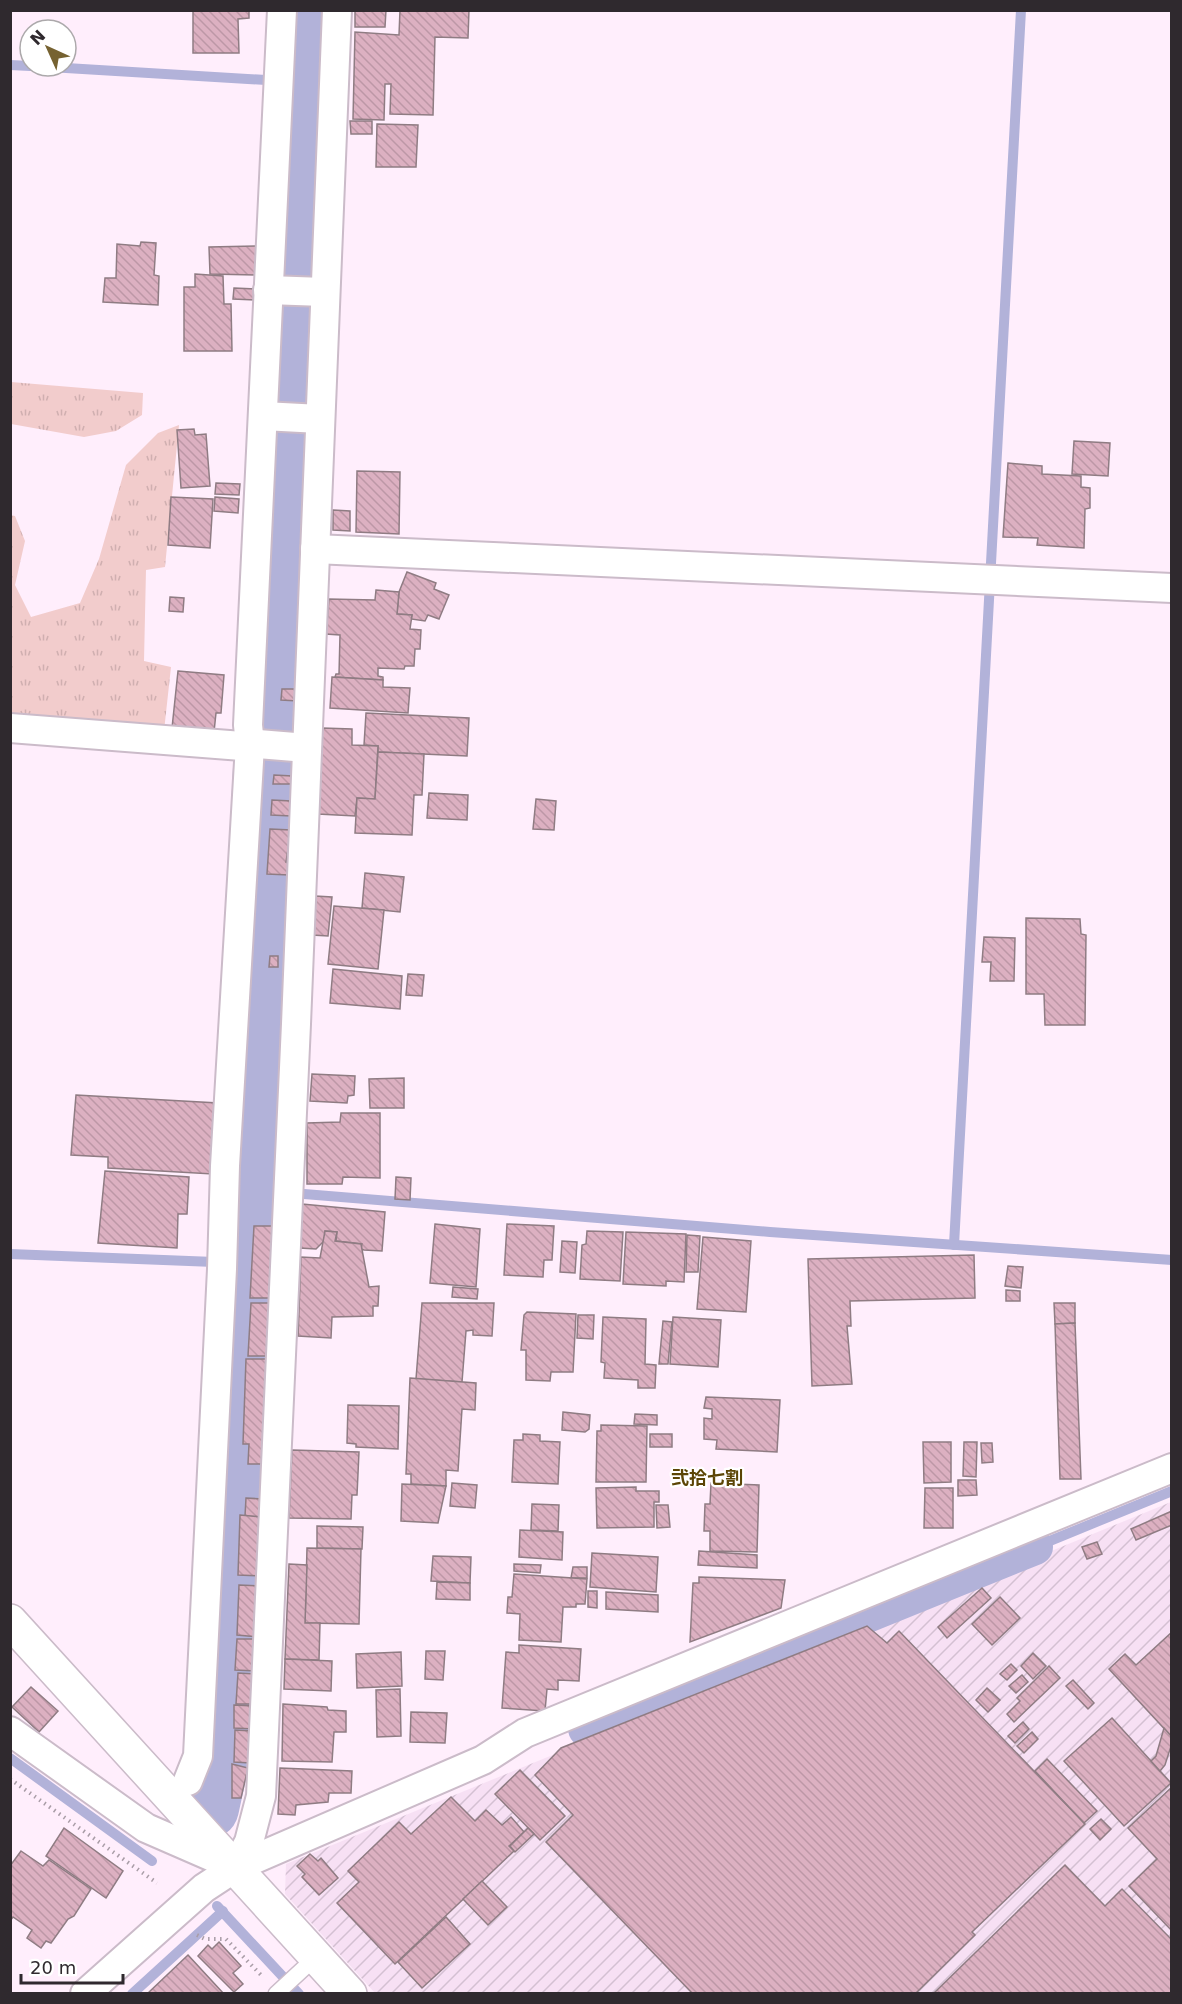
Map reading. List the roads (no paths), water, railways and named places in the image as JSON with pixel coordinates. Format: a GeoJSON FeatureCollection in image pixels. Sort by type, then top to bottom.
{"type":"FeatureCollection","features":[{"type":"Feature","properties":{"kind":"street"},"geometry":{"type":"LineString","coordinates":[[188,1781],[198,1756],[225,1166],[265,751],[315,549],[288,417],[294,291],[280,82],[282,10]]}},
{"type":"Feature","properties":{"kind":"street"},"geometry":{"type":"LineString","coordinates":[[236,1867],[249,1842],[261,1796],[265,751],[248,725],[288,417],[294,291],[337,10]]}},
{"type":"Feature","properties":{"kind":"street"},"geometry":{"type":"LineString","coordinates":[[315,549],[1172,588]]}},
{"type":"Feature","properties":{"kind":"street"},"geometry":{"type":"LineString","coordinates":[[10,728],[265,751]]}},
{"type":"Feature","properties":{"kind":"street"},"geometry":{"type":"LineString","coordinates":[[86,1994],[196,1895],[236,1867],[483,1760],[525,1733],[1172,1468]]}},
{"type":"Feature","properties":{"kind":"street"},"geometry":{"type":"LineString","coordinates":[[10,1621],[236,1867],[307,1965],[350,1994]]}},
{"type":"Feature","properties":{"kind":"street"},"geometry":{"type":"LineString","coordinates":[[10,1731],[146,1828],[236,1867]]}},
{"type":"Feature","properties":{"kind":"lane"},"geometry":{"type":"LineString","coordinates":[[274,1989],[307,1965]]}},
{"type":"Feature","properties":{"kind":"waterway"},"geometry":{"type":"LineString","coordinates":[[208,1808],[219,1757],[244,1178],[301,10]]}},
{"type":"Feature","properties":{"kind":"waterway"},"geometry":{"type":"LineString","coordinates":[[954,1245],[1021,10]]}},
{"type":"Feature","properties":{"kind":"waterway"},"geometry":{"type":"LineString","coordinates":[[10,65],[18,65]]}},
{"type":"Feature","properties":{"kind":"waterway"},"geometry":{"type":"LineString","coordinates":[[78,69],[298,82]]}},
{"type":"Feature","properties":{"kind":"waterway"},"geometry":{"type":"LineString","coordinates":[[276,562],[285,562]]}},
{"type":"Feature","properties":{"kind":"waterway"},"geometry":{"type":"LineString","coordinates":[[243,1194],[255,1194]]}},
{"type":"Feature","properties":{"kind":"waterway"},"geometry":{"type":"LineString","coordinates":[[304,1194],[770,1232],[1172,1260]]}},
{"type":"Feature","properties":{"kind":"waterway"},"geometry":{"type":"LineString","coordinates":[[10,1254],[240,1263]]}},
{"type":"Feature","properties":{"kind":"waterway"},"geometry":{"type":"LineString","coordinates":[[1035,1547],[1172,1491]]}},
{"type":"Feature","properties":{"kind":"waterway"},"geometry":{"type":"LineString","coordinates":[[586,1729],[1035,1547]]}},
{"type":"Feature","properties":{"kind":"waterway"},"geometry":{"type":"LineString","coordinates":[[10,1758],[152,1861]]}},
{"type":"Feature","properties":{"kind":"waterway"},"geometry":{"type":"LineString","coordinates":[[217,1906],[299,1994]]}},
{"type":"Feature","properties":{"kind":"waterway"},"geometry":{"type":"LineString","coordinates":[[132,1994],[223,1911]]}},
{"type":"Feature","properties":{"kind":"district","name":"弐拾七割"},"geometry":{"type":"Point","coordinates":[707,1477]}}]}
